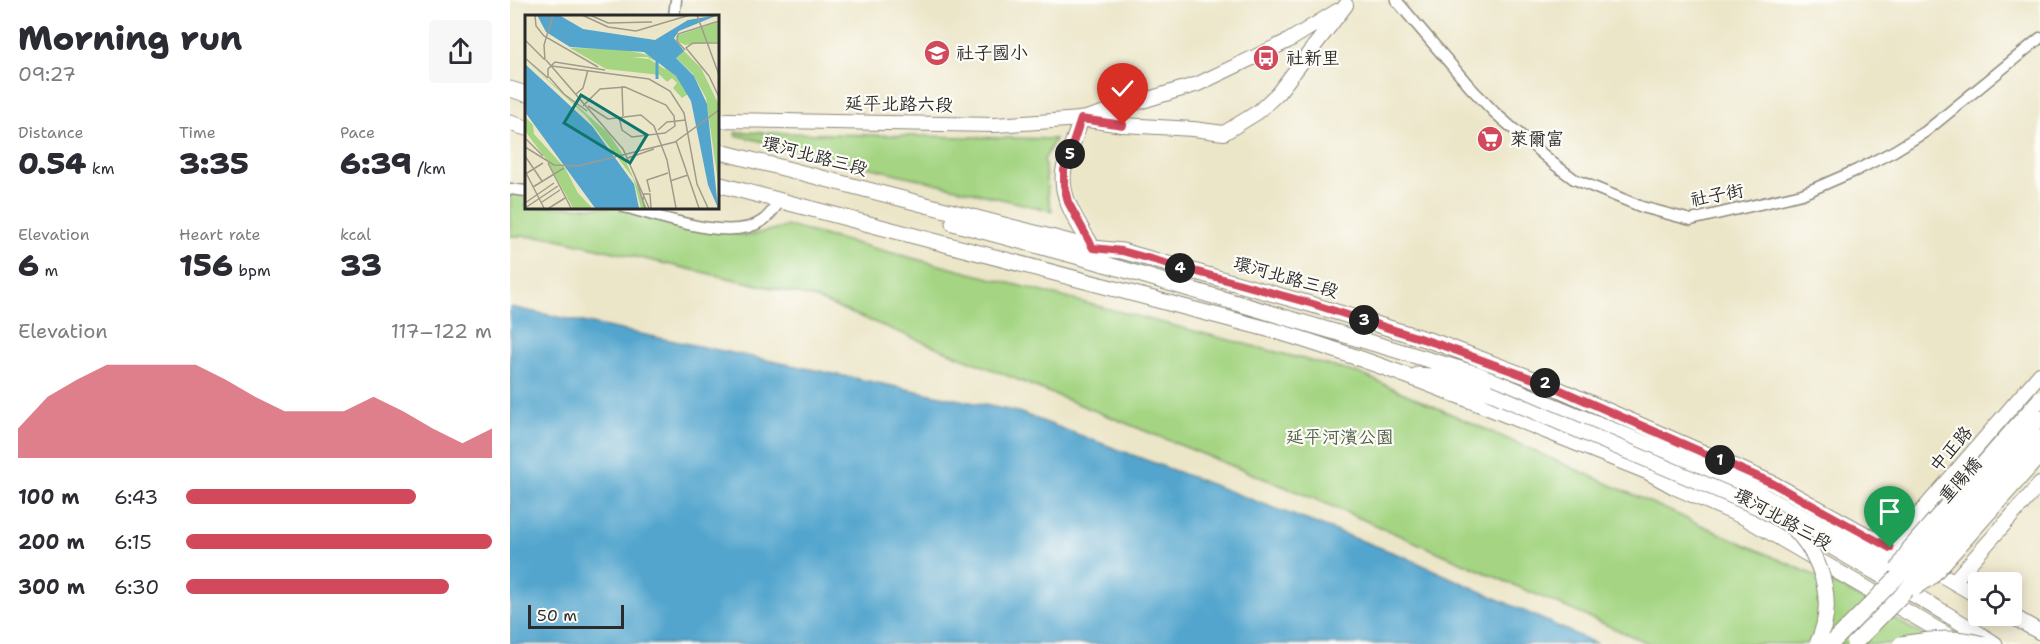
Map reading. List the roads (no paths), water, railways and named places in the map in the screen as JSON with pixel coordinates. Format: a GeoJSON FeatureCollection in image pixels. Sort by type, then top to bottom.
{"type":"FeatureCollection","features":[{"type":"Feature","properties":{"kind":"main road"},"geometry":{"type":"LineString","coordinates":[[510,89],[525,94]]}},
{"type":"Feature","properties":{"kind":"main road"},"geometry":{"type":"LineString","coordinates":[[1081,119],[1064,170],[1064,185],[1068,202],[1093,248]]}},
{"type":"Feature","properties":{"kind":"main road"},"geometry":{"type":"LineString","coordinates":[[510,123],[525,128]]}},
{"type":"Feature","properties":{"kind":"main road","name":"環河北路三段"},"geometry":{"type":"LineString","coordinates":[[718,151],[1093,248],[1122,251],[1313,304],[1438,344],[1547,384],[1772,483],[1968,590]]}},
{"type":"Feature","properties":{"kind":"main road"},"geometry":{"type":"LineString","coordinates":[[718,159],[1098,262],[1477,374],[1738,482],[1913,577],[1954,581]]}},
{"type":"Feature","properties":{"kind":"main road","name":"環河北路三段"},"geometry":{"type":"LineString","coordinates":[[718,184],[1279,332],[1335,349],[1648,472],[1675,488],[1744,517],[1963,644]]}},
{"type":"Feature","properties":{"kind":"main road"},"geometry":{"type":"LineString","coordinates":[[1405,375],[1445,377],[1489,392],[1758,507],[1796,531],[1817,561],[1826,584],[1826,604],[1816,644]]}},
{"type":"Feature","properties":{"kind":"main road"},"geometry":{"type":"LineString","coordinates":[[1888,587],[1910,548],[2040,399]]}},
{"type":"Feature","properties":{"kind":"main road","name":"重陽橋"},"geometry":{"type":"LineString","coordinates":[[1831,644],[1925,549],[2040,418]]}},
{"type":"Feature","properties":{"kind":"main road"},"geometry":{"type":"LineString","coordinates":[[1913,577],[2040,428]]}},
{"type":"Feature","properties":{"kind":"main road","name":"重陽橋"},"geometry":{"type":"LineString","coordinates":[[1854,644],[1900,597],[2040,438]]}},
{"type":"Feature","properties":{"kind":"main road"},"geometry":{"type":"LineString","coordinates":[[1900,597],[1931,577],[2040,455]]}},
{"type":"Feature","properties":{"kind":"main road"},"geometry":{"type":"LineString","coordinates":[[1648,472],[1677,478],[1789,521],[1995,644]]}},
{"type":"Feature","properties":{"kind":"main road"},"geometry":{"type":"LineString","coordinates":[[1890,548],[1938,608],[1949,636]]}},
{"type":"Feature","properties":{"kind":"main road"},"geometry":{"type":"LineString","coordinates":[[2022,622],[2040,632]]}},
{"type":"Feature","properties":{"kind":"main road"},"geometry":{"type":"LineString","coordinates":[[1901,644],[1929,639],[1968,640],[1983,644]]}},
{"type":"Feature","properties":{"kind":"street"},"geometry":{"type":"LineString","coordinates":[[674,15],[676,0]]}},
{"type":"Feature","properties":{"kind":"street","name":"社子街"},"geometry":{"type":"LineString","coordinates":[[1396,0],[1470,87],[1495,112],[1574,179],[1642,207],[1691,220],[1802,194],[1894,151],[1925,132],[2040,38]]}},
{"type":"Feature","properties":{"kind":"street","name":"延平北路六段"},"geometry":{"type":"LineString","coordinates":[[1081,119],[1198,84],[1288,41],[1350,2]]}},
{"type":"Feature","properties":{"kind":"street","name":"延平北路六段"},"geometry":{"type":"LineString","coordinates":[[718,122],[728,120],[994,125],[1081,119],[1123,125],[1224,133],[1258,112],[1278,93],[1350,2]]}},
{"type":"Feature","properties":{"kind":"street"},"geometry":{"type":"LineString","coordinates":[[510,189],[525,191]]}},
{"type":"Feature","properties":{"kind":"street"},"geometry":{"type":"LineString","coordinates":[[628,208],[712,229],[742,230],[763,221],[781,200]]}},
{"type":"Feature","properties":{"kind":"street","name":"中正路"},"geometry":{"type":"LineString","coordinates":[[1890,548],[2040,374]]}},
{"type":"Feature","properties":{"kind":"street"},"geometry":{"type":"LineString","coordinates":[[1954,581],[2040,484]]}},
{"type":"Feature","properties":{"kind":"water"},"geometry":{"type":"Polygon","coordinates":[[[510,307],[1018,412],[1405,557],[1597,644],[510,644],[510,307]]]}},
{"type":"Feature","properties":{"kind":"place","name":"社子國小"},"geometry":{"type":"Point","coordinates":[937,53]}},
{"type":"Feature","properties":{"kind":"place","name":"社新里"},"geometry":{"type":"Point","coordinates":[1266,58]}},
{"type":"Feature","properties":{"kind":"place","name":"萊爾富"},"geometry":{"type":"Point","coordinates":[1490,139]}},
{"type":"Feature","properties":{"kind":"park label","name":"延平河濱公園"},"geometry":{"type":"Point","coordinates":[1340,437]}}]}
